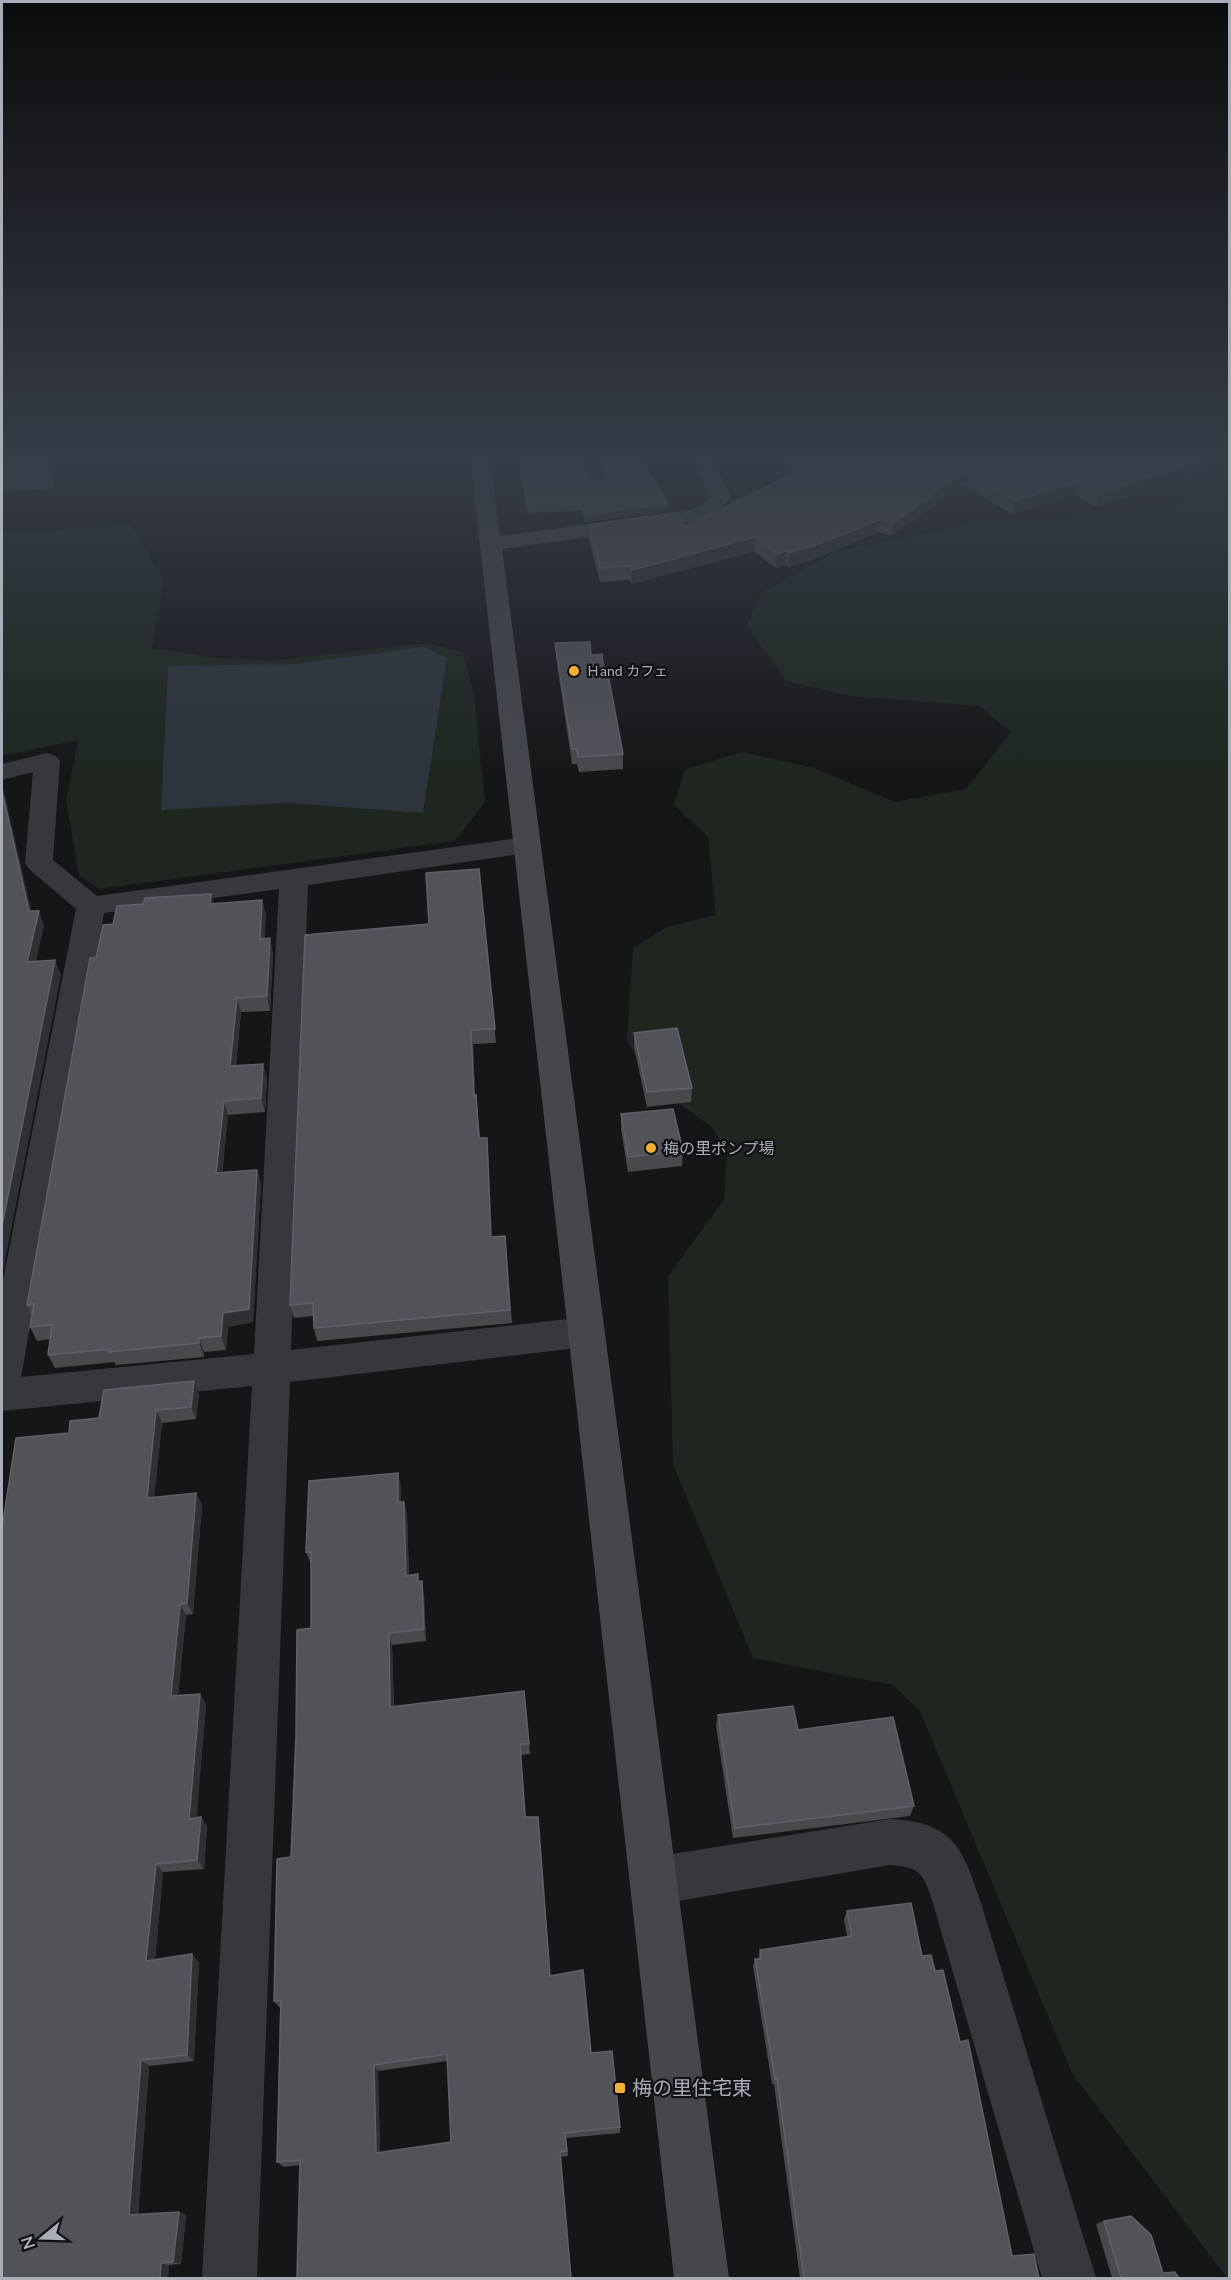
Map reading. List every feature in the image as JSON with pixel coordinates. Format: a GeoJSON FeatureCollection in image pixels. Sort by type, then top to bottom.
{"type":"FeatureCollection","features":[{"type":"Feature","properties":{"kind":"street"},"geometry":{"type":"LineString","coordinates":[[493,562],[585,1332],[702,2278]]}},
{"type":"Feature","properties":{"kind":"street"},"geometry":{"type":"LineString","coordinates":[[2,772],[46,761],[39,863],[91,906],[527,845]]}},
{"type":"Feature","properties":{"kind":"street"},"geometry":{"type":"LineString","coordinates":[[230,2278],[294,877]]}},
{"type":"Feature","properties":{"kind":"street"},"geometry":{"type":"LineString","coordinates":[[2,1377],[91,906]]}},
{"type":"Feature","properties":{"kind":"street"},"geometry":{"type":"LineString","coordinates":[[2,1395],[270,1368],[585,1332]]}},
{"type":"Feature","properties":{"kind":"street"},"geometry":{"type":"LineString","coordinates":[[654,1881],[890,1842],[911,1842],[929,1848],[945,1866],[956,1899],[1069,2278]]}},
{"type":"Feature","properties":{"kind":"shaded area"},"geometry":{"type":"Polygon","coordinates":[[[2,562],[153,562],[164,581],[152,648],[207,657],[268,661],[427,643],[463,652],[474,695],[485,802],[455,841],[99,889],[79,875],[66,801],[78,740],[2,756],[2,562]]]}},
{"type":"Feature","properties":{"kind":"shaded area"},"geometry":{"type":"Polygon","coordinates":[[[816,562],[1229,562],[1229,2278],[1072,2073],[920,1711],[893,1685],[753,1658],[673,1464],[668,1276],[724,1200],[727,1153],[713,1128],[651,1083],[627,1040],[633,948],[667,927],[716,915],[708,837],[674,805],[685,769],[743,752],[814,768],[895,802],[966,789],[1011,732],[979,706],[851,696],[786,681],[747,626],[761,593],[816,562]]]}},
{"type":"Feature","properties":{"kind":"shaded area"},"geometry":{"type":"Polygon","coordinates":[[[424,647],[447,658],[423,813],[288,803],[161,810],[168,666],[295,664],[424,647]]]}},
{"type":"Feature","properties":{"kind":"building"},"geometry":{"type":"Polygon","coordinates":[[[599,562],[660,562],[632,570],[630,566],[600,568],[599,562]]]}},
{"type":"Feature","properties":{"kind":"building"},"geometry":{"type":"Polygon","coordinates":[[[590,642],[591,655],[602,654],[605,679],[609,679],[623,754],[578,757],[577,749],[572,749],[555,643],[590,642]]]}},
{"type":"Feature","properties":{"kind":"building"},"geometry":{"type":"Polygon","coordinates":[[[2,791],[29,911],[39,911],[27,962],[55,960],[2,1226],[2,791]]]}},
{"type":"Feature","properties":{"kind":"building"},"geometry":{"type":"Polygon","coordinates":[[[479,869],[495,1029],[471,1030],[474,1096],[476,1095],[479,1138],[487,1138],[491,1237],[505,1236],[510,1310],[314,1328],[313,1303],[290,1305],[305,935],[429,924],[426,873],[479,869]]]}},
{"type":"Feature","properties":{"kind":"building"},"geometry":{"type":"Polygon","coordinates":[[[211,894],[210,904],[262,900],[260,939],[270,938],[267,996],[237,998],[230,1066],[263,1064],[261,1098],[224,1101],[216,1173],[257,1170],[249,1309],[223,1313],[221,1336],[199,1338],[199,1343],[109,1352],[110,1349],[48,1355],[52,1325],[30,1327],[34,1304],[27,1305],[90,958],[96,958],[103,925],[113,924],[117,906],[143,904],[145,898],[211,894]]]}},
{"type":"Feature","properties":{"kind":"building"},"geometry":{"type":"Polygon","coordinates":[[[677,1028],[692,1088],[647,1092],[634,1033],[677,1028]]]}},
{"type":"Feature","properties":{"kind":"building","name":"梅の里ポンプ場"},"geometry":{"type":"Polygon","coordinates":[[[673,1109],[683,1151],[628,1157],[621,1114],[673,1109]]]}},
{"type":"Feature","properties":{"kind":"building"},"geometry":{"type":"Polygon","coordinates":[[[194,1381],[191,1407],[156,1410],[147,1498],[196,1493],[187,1603],[180,1604],[171,1696],[200,1694],[189,1819],[201,1817],[197,1860],[156,1864],[146,1961],[192,1954],[187,2055],[141,2060],[129,2215],[179,2212],[173,2262],[161,2263],[160,2278],[2,2278],[2,1528],[16,1438],[69,1433],[70,1421],[99,1418],[104,1390],[194,1381]]]}},
{"type":"Feature","properties":{"kind":"building"},"geometry":{"type":"Polygon","coordinates":[[[398,1473],[398,1502],[404,1502],[406,1576],[418,1574],[418,1582],[422,1581],[424,1629],[389,1633],[390,1707],[524,1691],[529,1744],[520,1744],[525,1817],[538,1817],[550,1976],[583,1970],[591,2053],[612,2051],[620,2127],[565,2133],[567,2151],[560,2152],[571,2278],[297,2278],[300,2160],[277,2162],[281,2000],[274,2001],[277,1859],[291,1857],[297,1630],[311,1628],[311,1552],[306,1552],[309,1481],[398,1473]],[[447,2054],[374,2065],[376,2153],[451,2142],[447,2054]]]}},
{"type":"Feature","properties":{"kind":"building"},"geometry":{"type":"Polygon","coordinates":[[[793,1706],[798,1730],[893,1717],[914,1806],[735,1828],[718,1715],[793,1706]]]}},
{"type":"Feature","properties":{"kind":"building"},"geometry":{"type":"Polygon","coordinates":[[[911,1903],[922,1956],[931,1955],[935,1971],[943,1970],[960,2042],[968,2040],[1012,2256],[1034,2254],[1039,2278],[804,2278],[777,2078],[775,2079],[755,1959],[761,1959],[760,1950],[852,1936],[847,1911],[911,1903]]]}},
{"type":"Feature","properties":{"kind":"building"},"geometry":{"type":"Polygon","coordinates":[[[1131,2216],[1151,2235],[1163,2273],[1175,2272],[1179,2278],[1121,2278],[1104,2221],[1131,2216]]]}},
{"type":"Feature","properties":{"kind":"place","name":"Ｈand カフェ"},"geometry":{"type":"Point","coordinates":[574,671]}},
{"type":"Feature","properties":{"kind":"place","name":"梅の里ポンプ場"},"geometry":{"type":"Point","coordinates":[651,1148]}},
{"type":"Feature","properties":{"kind":"place","name":"梅の里住宅東"},"geometry":{"type":"Point","coordinates":[620,2088]}}]}
